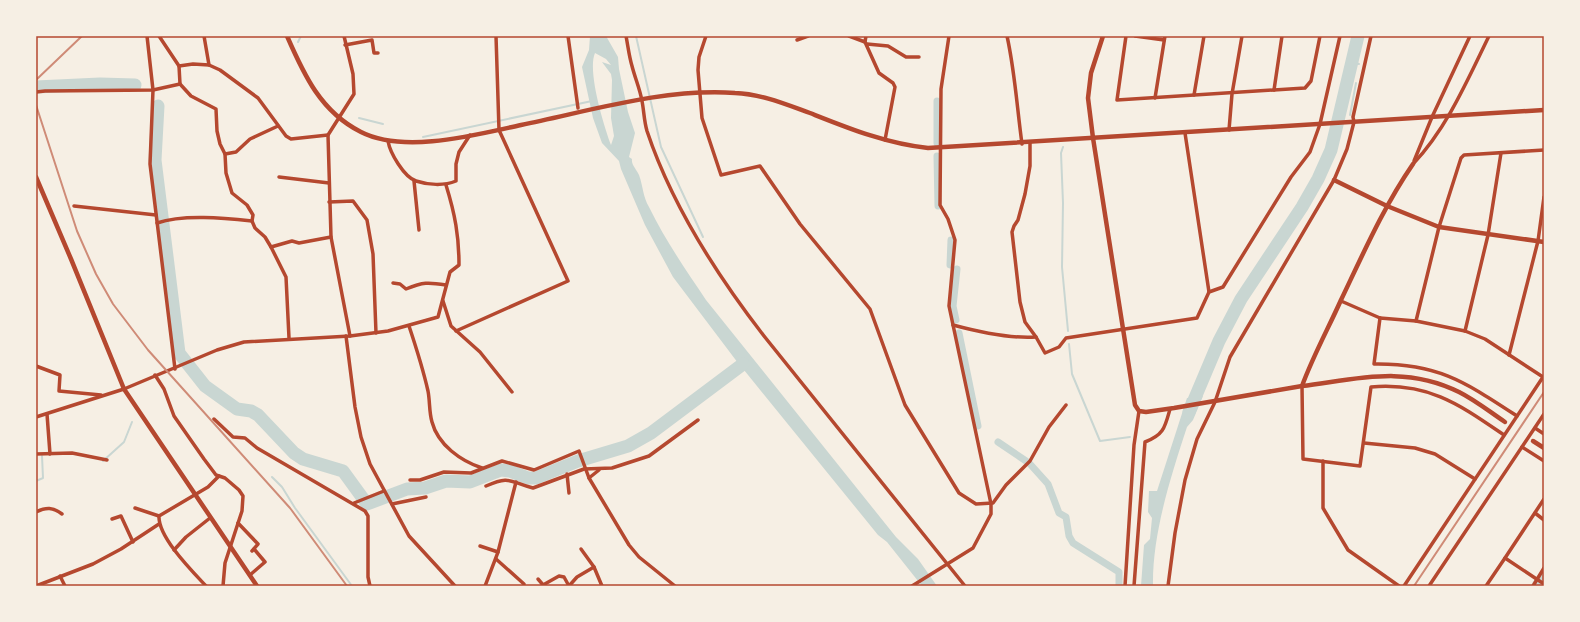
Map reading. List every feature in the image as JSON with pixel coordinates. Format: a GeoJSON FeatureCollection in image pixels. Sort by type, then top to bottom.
{"type":"FeatureCollection","features":[{"type":"Feature","properties":{"kind":"street"},"geometry":{"type":"LineString","coordinates":[[147,36],[153,90],[150,164],[156,215],[159,222],[175,369]]}},
{"type":"Feature","properties":{"kind":"street"},"geometry":{"type":"LineString","coordinates":[[159,36],[179,66],[180,84],[191,96],[216,109],[220,144],[225,154],[228,182],[232,193],[247,205],[253,215],[252,222]]}},
{"type":"Feature","properties":{"kind":"street"},"geometry":{"type":"LineString","coordinates":[[204,36],[209,65]]}},
{"type":"Feature","properties":{"kind":"street"},"geometry":{"type":"LineString","coordinates":[[287,36],[304,73],[319,99],[340,118],[361,132],[376,138],[411,144],[470,135],[499,127],[579,111],[642,100],[700,93],[735,93],[763,97],[780,101],[885,140],[910,146],[942,148],[1544,110]]}},
{"type":"Feature","properties":{"kind":"street"},"geometry":{"type":"LineString","coordinates":[[344,36],[353,74],[354,94],[328,135],[331,237],[348,336],[355,407],[361,437],[370,464],[409,536],[455,586]]}},
{"type":"Feature","properties":{"kind":"street"},"geometry":{"type":"LineString","coordinates":[[456,331],[568,281],[499,127],[496,36]]}},
{"type":"Feature","properties":{"kind":"street"},"geometry":{"type":"LineString","coordinates":[[568,36],[579,111]]}},
{"type":"Feature","properties":{"kind":"street"},"geometry":{"type":"LineString","coordinates":[[626,36],[632,66],[642,100],[647,130],[668,183],[687,222],[733,295],[783,361],[965,586]]}},
{"type":"Feature","properties":{"kind":"street"},"geometry":{"type":"LineString","coordinates":[[706,36],[699,57],[702,118],[721,175],[760,166],[800,224],[870,309],[905,405],[959,493],[976,504],[991,504]]}},
{"type":"Feature","properties":{"kind":"street"},"geometry":{"type":"LineString","coordinates":[[797,40],[808,36]]}},
{"type":"Feature","properties":{"kind":"street"},"geometry":{"type":"LineString","coordinates":[[849,36],[866,43],[888,46],[906,57],[919,57]]}},
{"type":"Feature","properties":{"kind":"street"},"geometry":{"type":"LineString","coordinates":[[866,36],[868,51],[879,73],[893,83],[895,87],[885,140]]}},
{"type":"Feature","properties":{"kind":"street"},"geometry":{"type":"LineString","coordinates":[[912,586],[973,548],[991,514],[991,504],[949,306],[955,240],[948,219],[940,205],[942,148],[941,89],[950,36]]}},
{"type":"Feature","properties":{"kind":"street"},"geometry":{"type":"LineString","coordinates":[[1007,36],[1016,85],[1017,108],[1022,144]]}},
{"type":"Feature","properties":{"kind":"street"},"geometry":{"type":"LineString","coordinates":[[1103,36],[1091,74],[1088,98],[1135,405],[1139,411],[1134,446],[1125,586]]}},
{"type":"Feature","properties":{"kind":"street"},"geometry":{"type":"LineString","coordinates":[[1126,36],[1116,100],[1232,94],[1305,88],[1311,81],[1320,36]]}},
{"type":"Feature","properties":{"kind":"street"},"geometry":{"type":"LineString","coordinates":[[1135,36],[1165,38],[1155,98]]}},
{"type":"Feature","properties":{"kind":"street"},"geometry":{"type":"LineString","coordinates":[[1194,95],[1204,36]]}},
{"type":"Feature","properties":{"kind":"street"},"geometry":{"type":"LineString","coordinates":[[1229,130],[1232,94],[1242,36]]}},
{"type":"Feature","properties":{"kind":"street"},"geometry":{"type":"LineString","coordinates":[[1274,90],[1282,36]]}},
{"type":"Feature","properties":{"kind":"street"},"geometry":{"type":"LineString","coordinates":[[1210,292],[1223,287],[1291,177],[1310,152],[1320,124],[1340,36]]}},
{"type":"Feature","properties":{"kind":"street"},"geometry":{"type":"LineString","coordinates":[[1168,586],[1174,533],[1184,480],[1197,439],[1230,357],[1334,180],[1347,149],[1354,122],[1353,117],[1371,36]]}},
{"type":"Feature","properties":{"kind":"street"},"geometry":{"type":"LineString","coordinates":[[1470,36],[1432,117],[1413,164],[1387,206],[1310,364],[1302,386],[1303,459],[1360,466],[1371,387],[1404,387],[1440,396],[1459,404],[1504,435]]}},
{"type":"Feature","properties":{"kind":"street"},"geometry":{"type":"LineString","coordinates":[[1413,164],[1426,150],[1448,116],[1488,36]]}},
{"type":"Feature","properties":{"kind":"street"},"geometry":{"type":"LineString","coordinates":[[345,45],[372,40],[374,52],[378,53]]}},
{"type":"Feature","properties":{"kind":"street"},"geometry":{"type":"LineString","coordinates":[[179,66],[193,64],[209,65],[220,70],[258,98],[286,136],[291,139],[328,135]]}},
{"type":"Feature","properties":{"kind":"street"},"geometry":{"type":"LineString","coordinates":[[36,92],[93,89],[153,90],[180,84]]}},
{"type":"Feature","properties":{"kind":"street"},"geometry":{"type":"LineString","coordinates":[[225,154],[236,152],[250,139],[278,126]]}},
{"type":"Feature","properties":{"kind":"street"},"geometry":{"type":"LineString","coordinates":[[1030,143],[1030,166],[1026,194],[1018,220],[1012,232],[1020,302],[1025,322],[1045,353],[1059,347],[1066,338],[1197,318],[1210,292],[1185,133]]}},
{"type":"Feature","properties":{"kind":"street"},"geometry":{"type":"LineString","coordinates":[[414,181],[446,185],[456,181],[456,164],[459,152],[470,135]]}},
{"type":"Feature","properties":{"kind":"street"},"geometry":{"type":"LineString","coordinates":[[388,140],[389,147],[398,164],[414,181],[419,230]]}},
{"type":"Feature","properties":{"kind":"street"},"geometry":{"type":"LineString","coordinates":[[1416,321],[1439,227],[1461,158],[1464,155],[1544,150]]}},
{"type":"Feature","properties":{"kind":"street"},"geometry":{"type":"LineString","coordinates":[[1465,331],[1488,235],[1501,153]]}},
{"type":"Feature","properties":{"kind":"street"},"geometry":{"type":"LineString","coordinates":[[36,177],[72,259],[124,389],[257,586]]}},
{"type":"Feature","properties":{"kind":"street"},"geometry":{"type":"LineString","coordinates":[[279,177],[329,183]]}},
{"type":"Feature","properties":{"kind":"street"},"geometry":{"type":"LineString","coordinates":[[1334,180],[1387,206],[1439,227],[1544,242]]}},
{"type":"Feature","properties":{"kind":"street"},"geometry":{"type":"LineString","coordinates":[[36,417],[124,389],[155,375],[175,369],[217,350],[244,342],[376,333],[409,326],[438,317],[450,272],[459,265],[459,240],[455,215],[446,185]]}},
{"type":"Feature","properties":{"kind":"street"},"geometry":{"type":"LineString","coordinates":[[1509,355],[1538,241],[1544,198]]}},
{"type":"Feature","properties":{"kind":"street"},"geometry":{"type":"LineString","coordinates":[[330,202],[353,201],[368,220],[373,254],[376,333]]}},
{"type":"Feature","properties":{"kind":"street"},"geometry":{"type":"LineString","coordinates":[[74,206],[156,215]]}},
{"type":"Feature","properties":{"kind":"street"},"geometry":{"type":"LineString","coordinates":[[159,222],[169,219],[234,219],[252,222],[271,247],[287,281],[289,338]]}},
{"type":"Feature","properties":{"kind":"street"},"geometry":{"type":"LineString","coordinates":[[271,247],[285,242],[292,241],[299,243],[331,237]]}},
{"type":"Feature","properties":{"kind":"street"},"geometry":{"type":"LineString","coordinates":[[393,284],[400,284],[406,290],[422,283],[446,285]]}},
{"type":"Feature","properties":{"kind":"street"},"geometry":{"type":"LineString","coordinates":[[443,300],[451,326],[480,352],[512,392]]}},
{"type":"Feature","properties":{"kind":"street"},"geometry":{"type":"LineString","coordinates":[[1341,301],[1380,318],[1416,321],[1465,331],[1485,339],[1543,377],[1404,586]]}},
{"type":"Feature","properties":{"kind":"street"},"geometry":{"type":"LineString","coordinates":[[1380,318],[1374,364],[1409,366],[1451,376],[1475,388],[1517,416]]}},
{"type":"Feature","properties":{"kind":"street"},"geometry":{"type":"LineString","coordinates":[[953,325],[976,331],[1024,338],[1036,337]]}},
{"type":"Feature","properties":{"kind":"street"},"geometry":{"type":"LineString","coordinates":[[409,326],[428,392],[431,420],[435,432],[453,452],[468,463],[482,468]]}},
{"type":"Feature","properties":{"kind":"street"},"geometry":{"type":"LineString","coordinates":[[36,366],[60,375],[59,391],[104,395]]}},
{"type":"Feature","properties":{"kind":"street"},"geometry":{"type":"LineString","coordinates":[[155,375],[164,389],[174,416],[204,459],[219,476],[225,478],[239,490],[243,496],[244,503],[225,563],[223,586]]}},
{"type":"Feature","properties":{"kind":"street"},"geometry":{"type":"LineString","coordinates":[[1139,411],[1146,412],[1172,409],[1302,386],[1374,376],[1418,378],[1460,392],[1505,422]]}},
{"type":"Feature","properties":{"kind":"street"},"geometry":{"type":"LineString","coordinates":[[991,504],[1030,461],[1049,427],[1066,405]]}},
{"type":"Feature","properties":{"kind":"street"},"geometry":{"type":"LineString","coordinates":[[1134,586],[1145,442],[1160,435],[1166,425],[1172,409]]}},
{"type":"Feature","properties":{"kind":"street"},"geometry":{"type":"LineString","coordinates":[[47,414],[50,454]]}},
{"type":"Feature","properties":{"kind":"street"},"geometry":{"type":"LineString","coordinates":[[1431,585],[1544,414]]}},
{"type":"Feature","properties":{"kind":"street"},"geometry":{"type":"LineString","coordinates":[[214,419],[233,437],[245,438],[257,448],[354,503],[365,511],[368,516],[368,577],[370,586]]}},
{"type":"Feature","properties":{"kind":"street"},"geometry":{"type":"LineString","coordinates":[[486,486],[502,479],[533,488],[542,486],[567,474],[584,469],[600,470],[612,468],[649,456],[698,420]]}},
{"type":"Feature","properties":{"kind":"street"},"geometry":{"type":"LineString","coordinates":[[1535,428],[1544,434]]}},
{"type":"Feature","properties":{"kind":"street"},"geometry":{"type":"LineString","coordinates":[[1533,441],[1544,448]]}},
{"type":"Feature","properties":{"kind":"street"},"geometry":{"type":"LineString","coordinates":[[1364,443],[1416,448],[1435,454],[1475,479]]}},
{"type":"Feature","properties":{"kind":"street"},"geometry":{"type":"LineString","coordinates":[[1522,447],[1544,462]]}},
{"type":"Feature","properties":{"kind":"street"},"geometry":{"type":"LineString","coordinates":[[410,480],[420,480],[444,472],[470,473],[502,461],[534,470],[579,451],[584,469],[629,545],[639,557],[675,586]]}},
{"type":"Feature","properties":{"kind":"street"},"geometry":{"type":"LineString","coordinates":[[36,454],[72,453],[106,460]]}},
{"type":"Feature","properties":{"kind":"street"},"geometry":{"type":"LineString","coordinates":[[1323,461],[1323,508],[1348,550],[1399,586]]}},
{"type":"Feature","properties":{"kind":"street"},"geometry":{"type":"LineString","coordinates":[[589,478],[600,470]]}},
{"type":"Feature","properties":{"kind":"street"},"geometry":{"type":"LineString","coordinates":[[567,474],[569,493]]}},
{"type":"Feature","properties":{"kind":"street"},"geometry":{"type":"LineString","coordinates":[[159,516],[208,487],[219,476]]}},
{"type":"Feature","properties":{"kind":"street"},"geometry":{"type":"LineString","coordinates":[[484,586],[496,559],[516,482]]}},
{"type":"Feature","properties":{"kind":"street"},"geometry":{"type":"LineString","coordinates":[[354,503],[385,493]]}},
{"type":"Feature","properties":{"kind":"street"},"geometry":{"type":"LineString","coordinates":[[392,504],[426,497]]}},
{"type":"Feature","properties":{"kind":"street"},"geometry":{"type":"LineString","coordinates":[[1486,586],[1535,514],[1544,498]]}},
{"type":"Feature","properties":{"kind":"street"},"geometry":{"type":"LineString","coordinates":[[36,512],[43,508],[50,508],[62,514]]}},
{"type":"Feature","properties":{"kind":"street"},"geometry":{"type":"LineString","coordinates":[[135,508],[159,516]]}},
{"type":"Feature","properties":{"kind":"street"},"geometry":{"type":"LineString","coordinates":[[1535,514],[1544,520]]}},
{"type":"Feature","properties":{"kind":"street"},"geometry":{"type":"LineString","coordinates":[[112,519],[121,516],[133,542]]}},
{"type":"Feature","properties":{"kind":"street"},"geometry":{"type":"LineString","coordinates":[[159,516],[159,524],[174,550],[206,586]]}},
{"type":"Feature","properties":{"kind":"street"},"geometry":{"type":"LineString","coordinates":[[174,550],[186,537],[210,518]]}},
{"type":"Feature","properties":{"kind":"street"},"geometry":{"type":"LineString","coordinates":[[238,523],[258,544],[253,550],[265,562],[250,576]]}},
{"type":"Feature","properties":{"kind":"street"},"geometry":{"type":"LineString","coordinates":[[36,586],[93,564],[133,542],[159,524]]}},
{"type":"Feature","properties":{"kind":"street"},"geometry":{"type":"LineString","coordinates":[[480,546],[498,552]]}},
{"type":"Feature","properties":{"kind":"street"},"geometry":{"type":"LineString","coordinates":[[581,549],[594,567],[602,586]]}},
{"type":"Feature","properties":{"kind":"street"},"geometry":{"type":"LineString","coordinates":[[1505,558],[1544,585]]}},
{"type":"Feature","properties":{"kind":"street"},"geometry":{"type":"LineString","coordinates":[[496,559],[524,584]]}},
{"type":"Feature","properties":{"kind":"street"},"geometry":{"type":"LineString","coordinates":[[538,579],[544,585],[559,576],[564,577],[569,586],[577,577],[594,567]]}},
{"type":"Feature","properties":{"kind":"street"},"geometry":{"type":"LineString","coordinates":[[1532,586],[1544,568]]}},
{"type":"Feature","properties":{"kind":"street"},"geometry":{"type":"LineString","coordinates":[[60,576],[65,586]]}},
{"type":"Feature","properties":{"kind":"shaded area"},"geometry":{"type":"Polygon","coordinates":[[[590,36],[606,36],[618,57],[628,112],[635,133],[629,157],[632,159],[633,165],[639,175],[647,203],[683,266],[706,300],[896,537],[918,559],[937,586],[922,586],[887,542],[878,535],[744,370],[731,377],[727,371],[738,363],[673,277],[645,225],[619,161],[602,143],[593,118],[582,67],[589,50],[590,36]],[[595,53],[593,72],[597,99],[611,145],[614,136],[611,118],[612,80],[611,74],[602,62],[611,65],[606,59],[595,53]]]}},
{"type":"Feature","properties":{"kind":"shaded area"},"geometry":{"type":"Polygon","coordinates":[[[1203,396],[1193,420],[1187,427],[1169,485],[1159,526],[1153,586],[1141,586],[1144,545],[1150,539],[1152,518],[1148,512],[1149,491],[1157,491],[1187,398],[1203,396]]]}},
{"type":"Feature","properties":{"kind":"waterway"},"geometry":{"type":"LineString","coordinates":[[298,42],[301,36]]}},
{"type":"Feature","properties":{"kind":"waterway"},"geometry":{"type":"LineString","coordinates":[[636,36],[661,147],[703,237]]}},
{"type":"Feature","properties":{"kind":"waterway"},"geometry":{"type":"LineString","coordinates":[[1189,412],[1219,341],[1241,299],[1302,207],[1318,179],[1331,150],[1358,36]]}},
{"type":"Feature","properties":{"kind":"waterway"},"geometry":{"type":"LineString","coordinates":[[1351,62],[1359,64]]}},
{"type":"Feature","properties":{"kind":"waterway"},"geometry":{"type":"LineString","coordinates":[[1350,115],[1356,83]]}},
{"type":"Feature","properties":{"kind":"waterway"},"geometry":{"type":"LineString","coordinates":[[36,87],[100,84],[135,85]]}},
{"type":"Feature","properties":{"kind":"waterway"},"geometry":{"type":"LineString","coordinates":[[423,137],[592,101]]}},
{"type":"Feature","properties":{"kind":"waterway"},"geometry":{"type":"LineString","coordinates":[[937,101],[937,143]]}},
{"type":"Feature","properties":{"kind":"waterway"},"geometry":{"type":"LineString","coordinates":[[158,106],[155,160],[179,353],[205,386],[237,409],[251,411],[258,415],[294,453],[303,459],[343,471],[367,504],[407,489],[425,488],[446,481],[470,482],[501,470],[510,471],[528,478],[536,478],[578,461],[628,446],[651,433],[743,364]]}},
{"type":"Feature","properties":{"kind":"waterway"},"geometry":{"type":"LineString","coordinates":[[359,118],[383,124]]}},
{"type":"Feature","properties":{"kind":"waterway"},"geometry":{"type":"LineString","coordinates":[[1063,147],[1061,153],[1063,203],[1062,267],[1068,331]]}},
{"type":"Feature","properties":{"kind":"waterway"},"geometry":{"type":"LineString","coordinates":[[937,156],[938,206]]}},
{"type":"Feature","properties":{"kind":"waterway"},"geometry":{"type":"LineString","coordinates":[[950,265],[951,240]]}},
{"type":"Feature","properties":{"kind":"waterway"},"geometry":{"type":"LineString","coordinates":[[956,320],[953,306],[957,269]]}},
{"type":"Feature","properties":{"kind":"waterway"},"geometry":{"type":"LineString","coordinates":[[959,333],[978,426]]}},
{"type":"Feature","properties":{"kind":"waterway"},"geometry":{"type":"LineString","coordinates":[[1069,344],[1072,374],[1100,441],[1130,437]]}},
{"type":"Feature","properties":{"kind":"waterway"},"geometry":{"type":"LineString","coordinates":[[103,461],[124,442],[132,422]]}},
{"type":"Feature","properties":{"kind":"waterway"},"geometry":{"type":"LineString","coordinates":[[998,442],[1026,461]]}},
{"type":"Feature","properties":{"kind":"waterway"},"geometry":{"type":"LineString","coordinates":[[36,481],[43,478],[42,456]]}},
{"type":"Feature","properties":{"kind":"waterway"},"geometry":{"type":"LineString","coordinates":[[1030,464],[1048,484],[1059,513],[1066,517],[1069,536],[1073,543],[1119,572],[1119,586]]}},
{"type":"Feature","properties":{"kind":"waterway"},"geometry":{"type":"LineString","coordinates":[[272,477],[282,487],[295,508],[352,586]]}},
{"type":"Feature","properties":{"kind":"waterway"},"geometry":{"type":"LineString","coordinates":[[1538,586],[1544,578]]}},
{"type":"Feature","properties":{"kind":"railway"},"geometry":{"type":"LineString","coordinates":[[36,80],[82,36]]}},
{"type":"Feature","properties":{"kind":"railway"},"geometry":{"type":"LineString","coordinates":[[36,105],[77,231],[96,274],[113,304],[148,350],[290,508],[347,586]]}},
{"type":"Feature","properties":{"kind":"railway"},"geometry":{"type":"LineString","coordinates":[[1414,586],[1544,392]]}}]}
